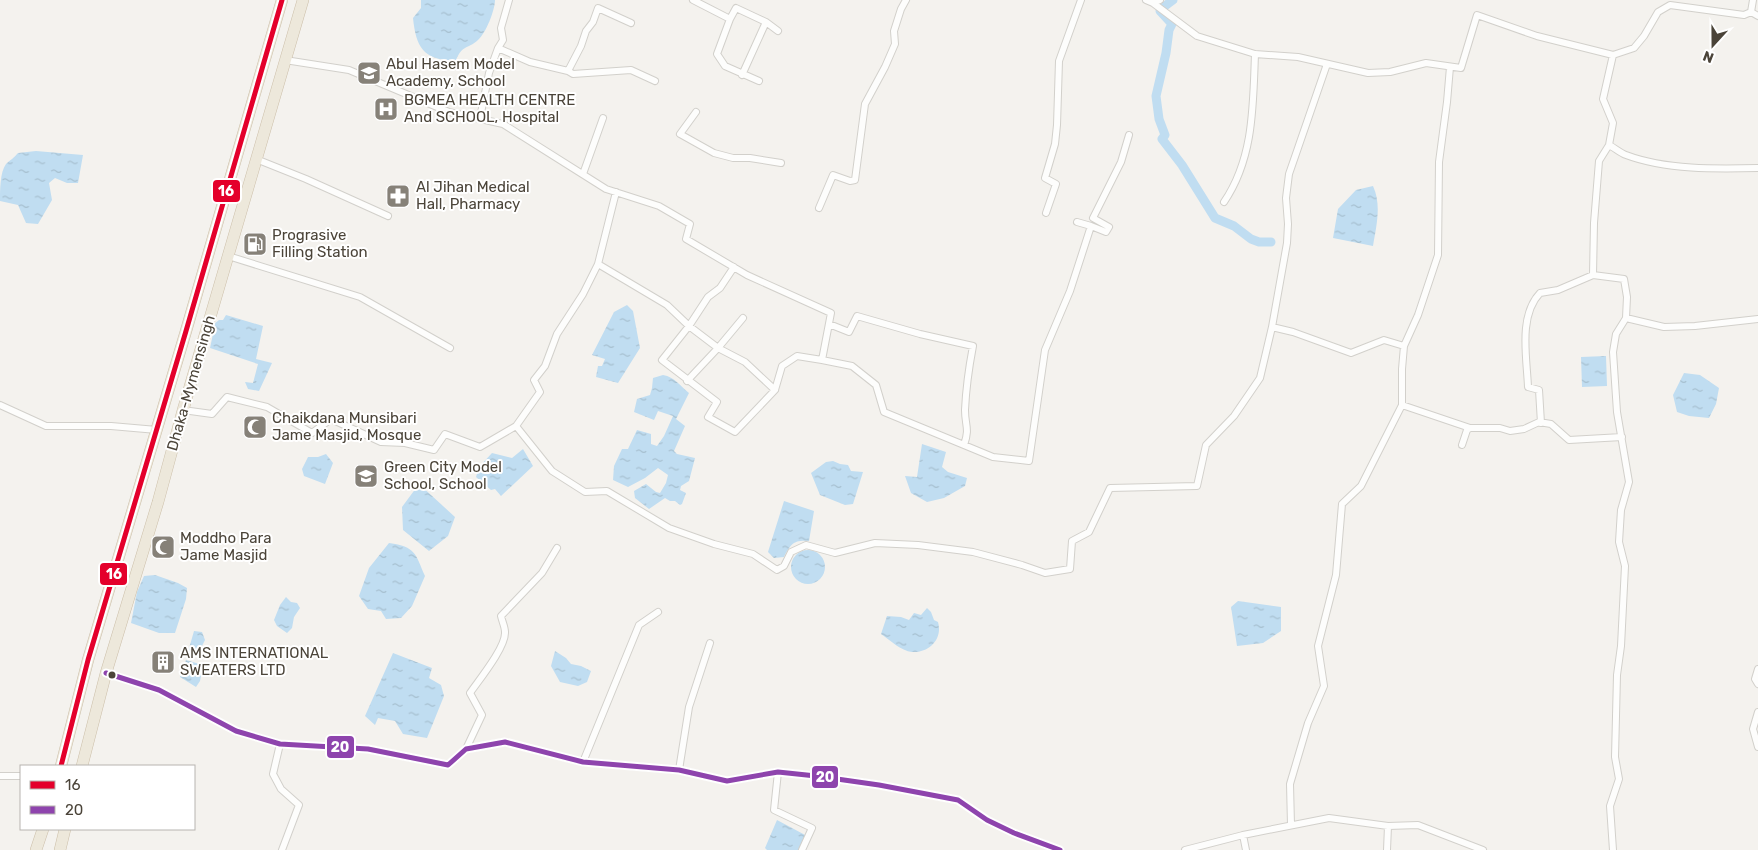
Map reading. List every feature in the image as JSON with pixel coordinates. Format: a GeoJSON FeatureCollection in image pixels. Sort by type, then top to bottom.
{"type":"FeatureCollection","features":[{"type":"Feature","properties":{"kind":"highway"},"geometry":{"type":"LineString","coordinates":[[61,765],[88,660],[282,0]]}},
{"type":"Feature","properties":{"kind":"highway","name":"Dhaka-Mymensingh"},"geometry":{"type":"LineString","coordinates":[[82,765],[106,673],[158,502],[183,410],[303,0]]}},
{"type":"Feature","properties":{"kind":"highway"},"geometry":{"type":"LineString","coordinates":[[36,850],[42,830]]}},
{"type":"Feature","properties":{"kind":"highway"},"geometry":{"type":"LineString","coordinates":[[60,850],[65,830]]}},
{"type":"Feature","properties":{"kind":"street"},"geometry":{"type":"LineString","coordinates":[[480,118],[489,73],[503,40],[501,28],[509,0]]}},
{"type":"Feature","properties":{"kind":"street"},"geometry":{"type":"LineString","coordinates":[[693,0],[730,19]]}},
{"type":"Feature","properties":{"kind":"street"},"geometry":{"type":"LineString","coordinates":[[820,208],[833,176],[850,181],[855,180],[865,104],[885,67],[894,44],[894,31],[906,0]]}},
{"type":"Feature","properties":{"kind":"street"},"geometry":{"type":"LineString","coordinates":[[1046,213],[1056,184],[1045,178],[1055,144],[1059,61],[1081,0]]}},
{"type":"Feature","properties":{"kind":"street"},"geometry":{"type":"LineString","coordinates":[[1146,0],[1153,3],[1197,36],[1255,54],[1298,57],[1368,73],[1390,72],[1426,63],[1461,68],[1477,15],[1537,36],[1613,55],[1634,48],[1644,36],[1658,12],[1670,5],[1744,15],[1750,12],[1753,0]]}},
{"type":"Feature","properties":{"kind":"street"},"geometry":{"type":"LineString","coordinates":[[1153,3],[1160,0]]}},
{"type":"Feature","properties":{"kind":"street"},"geometry":{"type":"LineString","coordinates":[[568,71],[581,46],[586,31],[593,22],[598,8],[631,23]]}},
{"type":"Feature","properties":{"kind":"street"},"geometry":{"type":"LineString","coordinates":[[759,81],[725,66],[717,54],[730,19],[736,8],[766,22],[778,31]]}},
{"type":"Feature","properties":{"kind":"street"},"geometry":{"type":"LineString","coordinates":[[1750,12],[1758,16]]}},
{"type":"Feature","properties":{"kind":"street"},"geometry":{"type":"LineString","coordinates":[[742,75],[766,22]]}},
{"type":"Feature","properties":{"kind":"street"},"geometry":{"type":"LineString","coordinates":[[498,48],[530,62],[568,71],[573,74],[631,70],[655,82]]}},
{"type":"Feature","properties":{"kind":"street"},"geometry":{"type":"LineString","coordinates":[[1224,202],[1242,169],[1251,129],[1255,54]]}},
{"type":"Feature","properties":{"kind":"street"},"geometry":{"type":"LineString","coordinates":[[1593,275],[1594,223],[1599,161],[1609,145],[1614,122],[1603,99],[1613,55]]}},
{"type":"Feature","properties":{"kind":"street"},"geometry":{"type":"LineString","coordinates":[[285,60],[349,70],[449,112],[503,124],[606,189],[659,206],[690,224],[686,239],[747,274],[831,312],[822,360]]}},
{"type":"Feature","properties":{"kind":"street"},"geometry":{"type":"LineString","coordinates":[[516,426],[552,471],[584,492],[606,491],[669,528],[714,544],[752,554],[777,570],[784,566],[791,552],[806,544],[835,553],[875,543],[918,545],[973,552],[1045,573],[1070,569],[1072,541],[1089,532],[1110,488],[1197,486],[1206,445],[1234,416],[1260,378],[1272,327],[1287,243],[1286,198],[1289,174],[1327,64]]}},
{"type":"Feature","properties":{"kind":"street"},"geometry":{"type":"LineString","coordinates":[[1291,825],[1290,784],[1308,723],[1324,686],[1318,646],[1336,575],[1342,504],[1361,486],[1402,405],[1404,346],[1418,315],[1438,255],[1439,162],[1448,102],[1450,67]]}},
{"type":"Feature","properties":{"kind":"street"},"geometry":{"type":"LineString","coordinates":[[696,112],[680,134],[696,144],[714,153],[733,158],[750,158],[780,163]]}},
{"type":"Feature","properties":{"kind":"street"},"geometry":{"type":"LineString","coordinates":[[583,174],[603,118]]}},
{"type":"Feature","properties":{"kind":"street"},"geometry":{"type":"LineString","coordinates":[[1076,222],[1106,232],[1109,227],[1093,218],[1121,162],[1128,135]]}},
{"type":"Feature","properties":{"kind":"street"},"geometry":{"type":"LineString","coordinates":[[1609,145],[1625,155],[1673,166],[1719,169],[1758,168]]}},
{"type":"Feature","properties":{"kind":"street"},"geometry":{"type":"LineString","coordinates":[[256,159],[306,178],[388,216]]}},
{"type":"Feature","properties":{"kind":"street"},"geometry":{"type":"LineString","coordinates":[[183,410],[212,414],[227,397],[267,408],[312,434],[331,419],[381,442],[405,443],[434,450],[445,434],[480,448],[516,426],[540,392],[534,380],[545,366],[557,334],[583,294],[598,264],[616,192]]}},
{"type":"Feature","properties":{"kind":"street"},"geometry":{"type":"LineString","coordinates":[[734,267],[720,288],[708,297],[689,326],[662,360],[687,381],[717,402],[708,417],[735,432],[775,390],[782,366],[797,356],[852,366],[876,385],[884,412],[993,457],[1029,461],[1045,350],[1070,292],[1091,226]]}},
{"type":"Feature","properties":{"kind":"street"},"geometry":{"type":"LineString","coordinates":[[228,256],[360,297],[450,348]]}},
{"type":"Feature","properties":{"kind":"street"},"geometry":{"type":"LineString","coordinates":[[598,264],[667,305],[689,326],[718,348],[745,362],[775,390]]}},
{"type":"Feature","properties":{"kind":"street"},"geometry":{"type":"LineString","coordinates":[[1541,423],[1539,390],[1528,387],[1525,357],[1530,307],[1540,293],[1558,290],[1593,275],[1624,279],[1627,297],[1626,318],[1616,334],[1612,352],[1617,412],[1629,482],[1622,510],[1619,542],[1625,566],[1621,646],[1617,675],[1615,757],[1619,779],[1610,806],[1613,850]]}},
{"type":"Feature","properties":{"kind":"street"},"geometry":{"type":"LineString","coordinates":[[829,324],[849,332],[857,316],[920,334],[972,346],[965,413],[968,434],[964,445]]}},
{"type":"Feature","properties":{"kind":"street"},"geometry":{"type":"LineString","coordinates":[[687,381],[718,348],[742,318]]}},
{"type":"Feature","properties":{"kind":"street"},"geometry":{"type":"LineString","coordinates":[[1626,318],[1664,327],[1758,319]]}},
{"type":"Feature","properties":{"kind":"street"},"geometry":{"type":"LineString","coordinates":[[1272,327],[1293,332],[1351,354],[1384,340],[1404,346]]}},
{"type":"Feature","properties":{"kind":"street"},"geometry":{"type":"LineString","coordinates":[[0,405],[46,426],[111,426],[156,430]]}},
{"type":"Feature","properties":{"kind":"street"},"geometry":{"type":"LineString","coordinates":[[1402,405],[1470,428],[1500,428],[1510,431],[1524,429],[1539,422],[1551,424],[1569,440],[1622,437]]}},
{"type":"Feature","properties":{"kind":"street"},"geometry":{"type":"LineString","coordinates":[[1462,445],[1467,430],[1470,428]]}},
{"type":"Feature","properties":{"kind":"street"},"geometry":{"type":"LineString","coordinates":[[106,673],[159,690],[236,731],[280,744],[368,749],[448,766],[466,749],[482,715],[470,693],[493,660],[503,640],[505,632],[501,616],[542,573],[557,548]]}},
{"type":"Feature","properties":{"kind":"street"},"geometry":{"type":"LineString","coordinates":[[582,762],[638,625],[658,612]]}},
{"type":"Feature","properties":{"kind":"street"},"geometry":{"type":"LineString","coordinates":[[679,770],[689,706],[710,643]]}},
{"type":"Feature","properties":{"kind":"street"},"geometry":{"type":"LineString","coordinates":[[1758,669],[1755,679],[1758,684]]}},
{"type":"Feature","properties":{"kind":"street"},"geometry":{"type":"LineString","coordinates":[[1758,712],[1753,729],[1758,748]]}},
{"type":"Feature","properties":{"kind":"street"},"geometry":{"type":"LineString","coordinates":[[466,749],[505,742],[582,762],[679,770],[727,781],[778,772],[878,785],[958,800],[987,820],[1014,833],[1060,850]]}},
{"type":"Feature","properties":{"kind":"street"},"geometry":{"type":"LineString","coordinates":[[280,744],[273,774],[281,789],[300,805],[282,850]]}},
{"type":"Feature","properties":{"kind":"street"},"geometry":{"type":"LineString","coordinates":[[778,772],[774,810],[812,828],[802,850]]}},
{"type":"Feature","properties":{"kind":"street"},"geometry":{"type":"LineString","coordinates":[[0,776],[20,776]]}},
{"type":"Feature","properties":{"kind":"street"},"geometry":{"type":"LineString","coordinates":[[1185,850],[1243,835],[1329,818],[1388,826],[1418,825],[1483,850]]}},
{"type":"Feature","properties":{"kind":"street"},"geometry":{"type":"LineString","coordinates":[[1387,850],[1388,826]]}},
{"type":"Feature","properties":{"kind":"street"},"geometry":{"type":"LineString","coordinates":[[1243,835],[1246,850]]}},
{"type":"Feature","properties":{"kind":"water"},"geometry":{"type":"Polygon","coordinates":[[[421,0],[495,0],[495,4],[487,27],[478,40],[463,49],[456,60],[445,60],[429,55],[419,45],[413,18],[421,8],[421,0]]]}},
{"type":"Feature","properties":{"kind":"water"},"geometry":{"type":"Polygon","coordinates":[[[36,151],[83,155],[78,183],[67,183],[55,178],[49,183],[52,200],[38,224],[26,223],[18,205],[0,201],[1,176],[6,164],[18,153],[36,151]]]}},
{"type":"Feature","properties":{"kind":"water"},"geometry":{"type":"Polygon","coordinates":[[[1373,186],[1378,208],[1373,246],[1333,238],[1338,209],[1356,190],[1373,186]]]}},
{"type":"Feature","properties":{"kind":"water"},"geometry":{"type":"Polygon","coordinates":[[[627,305],[633,311],[640,348],[618,383],[596,377],[598,366],[602,366],[605,359],[592,355],[614,312],[627,305]]]}},
{"type":"Feature","properties":{"kind":"water"},"geometry":{"type":"Polygon","coordinates":[[[226,315],[263,326],[256,359],[272,363],[259,391],[248,389],[245,382],[253,383],[258,364],[210,348],[213,334],[211,332],[214,324],[219,320],[223,320],[226,315]]]}},
{"type":"Feature","properties":{"kind":"water"},"geometry":{"type":"Polygon","coordinates":[[[1606,356],[1607,386],[1582,387],[1581,357],[1606,356]]]}},
{"type":"Feature","properties":{"kind":"water"},"geometry":{"type":"Polygon","coordinates":[[[1684,373],[1700,375],[1719,388],[1716,404],[1709,418],[1689,416],[1677,412],[1673,395],[1684,373]]]}},
{"type":"Feature","properties":{"kind":"water"},"geometry":{"type":"Polygon","coordinates":[[[663,375],[674,380],[689,393],[676,419],[685,426],[674,451],[677,454],[695,458],[689,481],[681,486],[680,490],[686,493],[682,504],[680,505],[675,501],[665,498],[649,509],[635,498],[634,491],[646,484],[660,493],[668,475],[658,468],[628,487],[613,480],[614,466],[622,449],[628,449],[637,430],[651,434],[651,444],[657,446],[664,436],[673,416],[658,411],[654,420],[634,412],[637,399],[650,395],[653,378],[663,375]]]}},
{"type":"Feature","properties":{"kind":"water"},"geometry":{"type":"Polygon","coordinates":[[[922,444],[946,452],[942,467],[948,472],[967,478],[965,486],[944,498],[927,502],[911,493],[905,476],[917,477],[922,444]]]}},
{"type":"Feature","properties":{"kind":"water"},"geometry":{"type":"Polygon","coordinates":[[[523,449],[533,466],[501,496],[495,489],[491,490],[476,477],[479,467],[492,453],[512,458],[523,449]]]}},
{"type":"Feature","properties":{"kind":"water"},"geometry":{"type":"Polygon","coordinates":[[[326,454],[333,463],[325,484],[304,476],[302,469],[308,457],[318,457],[326,454]]]}},
{"type":"Feature","properties":{"kind":"water"},"geometry":{"type":"Polygon","coordinates":[[[833,461],[848,465],[851,471],[863,472],[853,504],[845,505],[820,495],[811,473],[826,462],[833,461]]]}},
{"type":"Feature","properties":{"kind":"water"},"geometry":{"type":"Polygon","coordinates":[[[419,484],[455,517],[448,536],[429,551],[403,530],[402,507],[419,484]]]}},
{"type":"Feature","properties":{"kind":"water"},"geometry":{"type":"Polygon","coordinates":[[[784,501],[814,511],[809,541],[796,542],[784,557],[774,558],[768,552],[784,501]]]}},
{"type":"Feature","properties":{"kind":"water"},"geometry":{"type":"Polygon","coordinates":[[[389,543],[410,549],[419,562],[425,576],[412,606],[401,618],[386,619],[381,611],[368,609],[359,596],[369,568],[389,543]]]}},
{"type":"Feature","properties":{"kind":"water"},"geometry":{"type":"Polygon","coordinates":[[[808,550],[815,551],[820,555],[824,560],[824,574],[820,579],[815,583],[808,584],[801,583],[796,579],[792,574],[791,567],[792,560],[796,555],[801,551],[808,550]]]}},
{"type":"Feature","properties":{"kind":"water"},"geometry":{"type":"Polygon","coordinates":[[[155,575],[187,588],[186,599],[175,633],[159,633],[131,623],[137,592],[144,576],[155,575]]]}},
{"type":"Feature","properties":{"kind":"water"},"geometry":{"type":"Polygon","coordinates":[[[286,597],[291,602],[297,603],[300,608],[294,617],[292,628],[287,633],[277,626],[274,620],[280,605],[286,597]]]}},
{"type":"Feature","properties":{"kind":"water"},"geometry":{"type":"Polygon","coordinates":[[[1238,601],[1281,607],[1281,631],[1263,643],[1237,646],[1231,607],[1238,601]]]}},
{"type":"Feature","properties":{"kind":"water"},"geometry":{"type":"Polygon","coordinates":[[[927,608],[934,620],[938,622],[939,628],[933,644],[924,650],[918,652],[908,651],[881,634],[887,616],[901,617],[909,620],[914,613],[921,615],[927,608]]]}},
{"type":"Feature","properties":{"kind":"water"},"geometry":{"type":"Polygon","coordinates":[[[194,631],[202,632],[205,640],[197,656],[190,655],[188,652],[194,631]]]}},
{"type":"Feature","properties":{"kind":"water"},"geometry":{"type":"Polygon","coordinates":[[[555,651],[566,658],[571,664],[591,671],[587,682],[578,686],[560,682],[551,666],[555,651]]]}},
{"type":"Feature","properties":{"kind":"water"},"geometry":{"type":"Polygon","coordinates":[[[393,653],[432,668],[429,678],[441,685],[444,696],[427,738],[403,734],[395,721],[378,718],[375,725],[365,716],[393,653]]]}},
{"type":"Feature","properties":{"kind":"water"},"geometry":{"type":"Polygon","coordinates":[[[186,660],[203,665],[200,681],[196,687],[180,677],[186,660]]]}},
{"type":"Feature","properties":{"kind":"water"},"geometry":{"type":"Polygon","coordinates":[[[777,820],[807,836],[800,850],[767,850],[765,848],[777,820]]]}},
{"type":"Feature","properties":{"kind":"waterway"},"geometry":{"type":"LineString","coordinates":[[1165,6],[1173,0]]}},
{"type":"Feature","properties":{"kind":"waterway"},"geometry":{"type":"LineString","coordinates":[[1160,11],[1172,24],[1169,30],[1166,53],[1156,96],[1159,119],[1165,135],[1162,139],[1182,165],[1215,218],[1234,226],[1251,239],[1259,242],[1271,242]]}},
{"type":"Feature","properties":{"kind":"transit line","name":"16"},"geometry":{"type":"LineString","coordinates":[[61,765],[88,660],[282,0]]}},
{"type":"Feature","properties":{"kind":"transit line","name":"20"},"geometry":{"type":"LineString","coordinates":[[106,673],[159,690],[236,731],[280,744],[368,749],[448,765],[466,749],[505,742],[583,762],[679,770],[727,781],[778,772],[816,776],[879,785],[958,800],[987,820],[1014,833],[1060,850]]}},
{"type":"Feature","properties":{"kind":"place","name":"Abul Hasem Model Academy, School"},"geometry":{"type":"Point","coordinates":[369,73]}},
{"type":"Feature","properties":{"kind":"place","name":"BGMEA HEALTH CENTRE And SCHOOL, Hospital"},"geometry":{"type":"Point","coordinates":[386,109]}},
{"type":"Feature","properties":{"kind":"place","name":"Al Jihan Medical Hall, Pharmacy"},"geometry":{"type":"Point","coordinates":[398,196]}},
{"type":"Feature","properties":{"kind":"place","name":"Prograsive Filling Station"},"geometry":{"type":"Point","coordinates":[255,244]}},
{"type":"Feature","properties":{"kind":"place","name":"Chaikdana Munsibari Jame Masjid, Mosque"},"geometry":{"type":"Point","coordinates":[255,427]}},
{"type":"Feature","properties":{"kind":"place","name":"Green City Model School, School"},"geometry":{"type":"Point","coordinates":[366,476]}},
{"type":"Feature","properties":{"kind":"place","name":"Moddho Para Jame Masjid"},"geometry":{"type":"Point","coordinates":[163,547]}},
{"type":"Feature","properties":{"kind":"place","name":"AMS INTERNATIONAL SWEATERS LTD"},"geometry":{"type":"Point","coordinates":[163,662]}}]}
